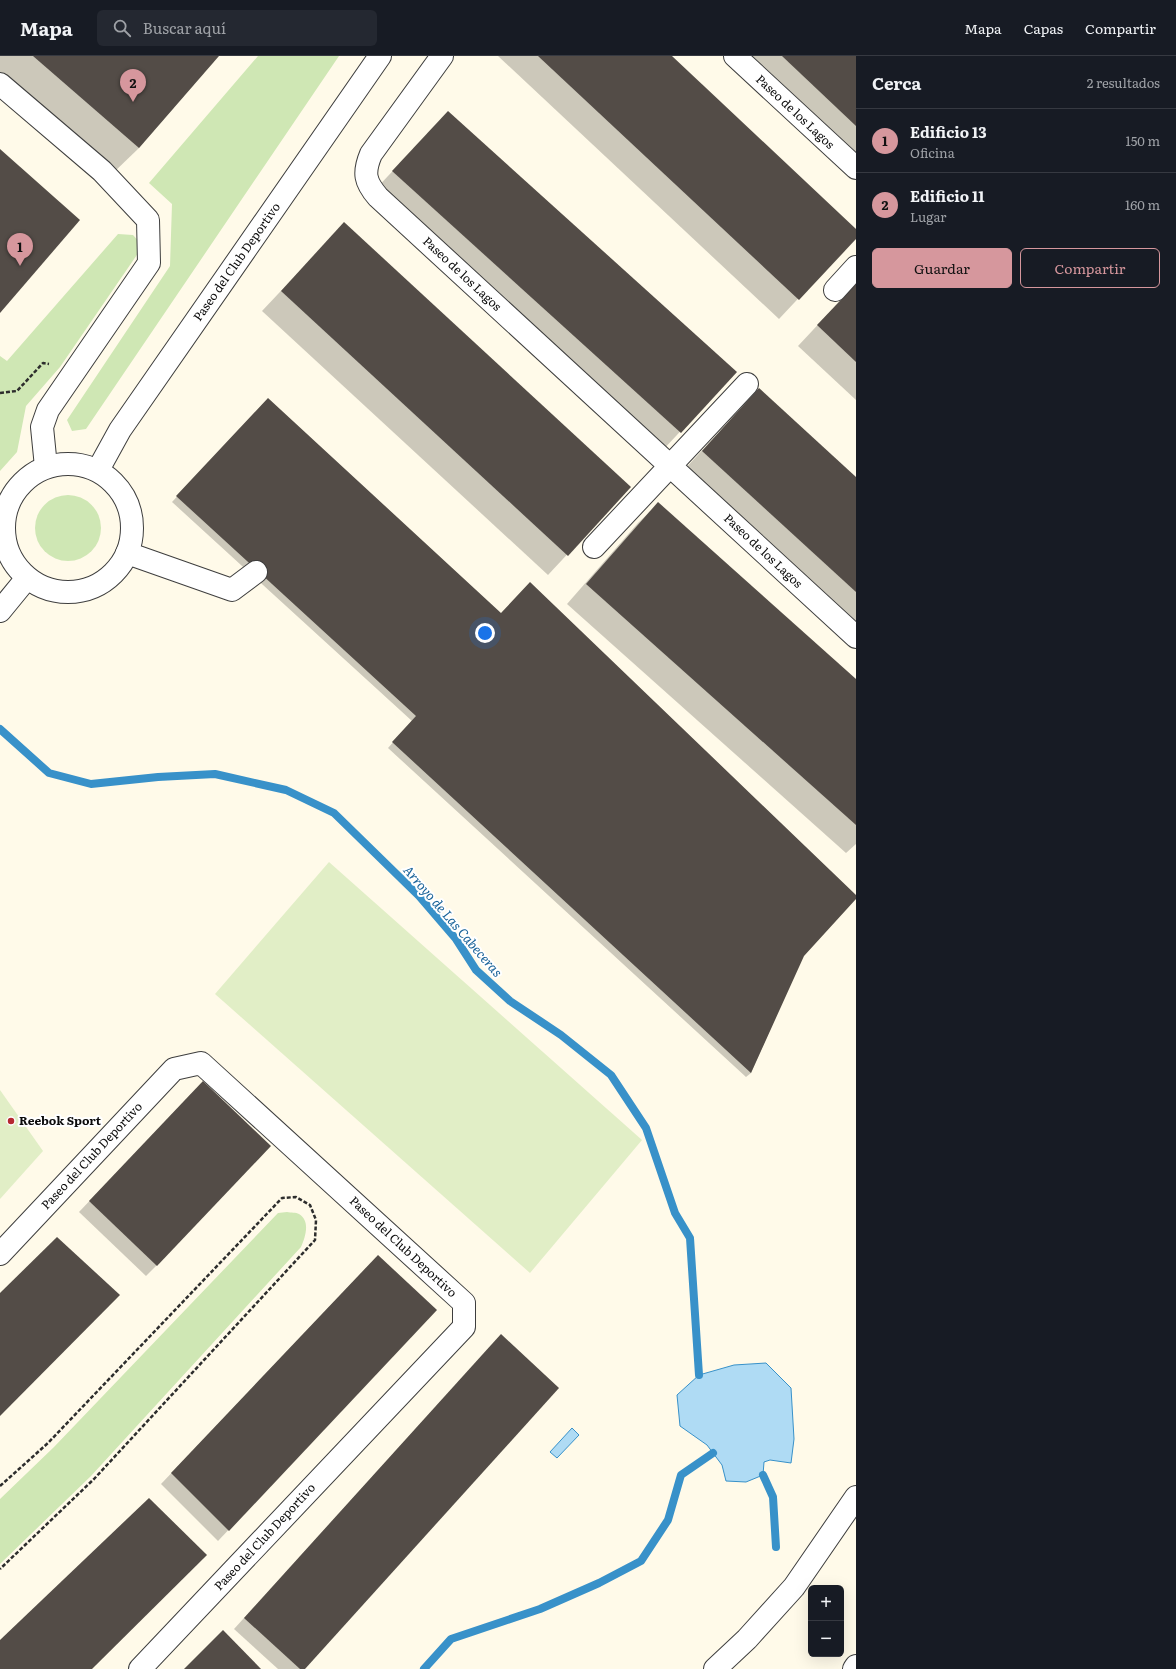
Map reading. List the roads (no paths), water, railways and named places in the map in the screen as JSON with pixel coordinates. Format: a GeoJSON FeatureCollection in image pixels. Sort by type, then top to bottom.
{"type":"FeatureCollection","features":[{"type":"Feature","properties":{"kind":"street","name":"Paseo del Club Deportivo"},"geometry":{"type":"LineString","coordinates":[[98,470],[120,430],[380,56]]}},
{"type":"Feature","properties":{"kind":"street","name":"Paseo de los Lagos"},"geometry":{"type":"LineString","coordinates":[[442,56],[371,154],[366,164],[366,176],[369,186],[378,197],[856,637]]}},
{"type":"Feature","properties":{"kind":"street","name":"Paseo de los Lagos"},"geometry":{"type":"LineString","coordinates":[[735,56],[856,168]]}},
{"type":"Feature","properties":{"kind":"street"},"geometry":{"type":"LineString","coordinates":[[0,84],[102,171],[148,220],[149,263],[48,410],[42,427],[46,467]]}},
{"type":"Feature","properties":{"kind":"street"},"geometry":{"type":"LineString","coordinates":[[835,290],[856,267]]}},
{"type":"Feature","properties":{"kind":"street"},"geometry":{"type":"LineString","coordinates":[[594,547],[747,384]]}},
{"type":"Feature","properties":{"kind":"street"},"geometry":{"type":"LineString","coordinates":[[63,463],[81,464],[98,470],[113,482],[124,497],[131,515],[132,535],[127,554],[116,570],[102,583],[83,591],[64,593],[44,588],[27,578],[14,564],[6,546],[3,527],[6,508],[15,490],[29,476],[46,467],[63,463]]}},
{"type":"Feature","properties":{"kind":"street"},"geometry":{"type":"LineString","coordinates":[[127,554],[232,590],[256,572]]}},
{"type":"Feature","properties":{"kind":"street"},"geometry":{"type":"LineString","coordinates":[[0,611],[27,578]]}},
{"type":"Feature","properties":{"kind":"street","name":"Paseo del Club Deportivo"},"geometry":{"type":"LineString","coordinates":[[0,1254],[174,1069],[202,1063],[464,1303],[464,1327],[140,1669]]}},
{"type":"Feature","properties":{"kind":"street"},"geometry":{"type":"LineString","coordinates":[[715,1669],[748,1639],[794,1587],[856,1497]]}},
{"type":"Feature","properties":{"kind":"water"},"geometry":{"type":"Polygon","coordinates":[[[766,1363],[791,1388],[794,1439],[791,1463],[770,1460],[764,1462],[763,1475],[746,1482],[726,1481],[722,1465],[707,1445],[680,1426],[677,1395],[699,1375],[734,1365],[766,1363]]]}},
{"type":"Feature","properties":{"kind":"water"},"geometry":{"type":"Polygon","coordinates":[[[572,1428],[579,1435],[557,1458],[550,1452],[572,1428]]]}},
{"type":"Feature","properties":{"kind":"waterway","name":"Arroyo de Las Cabeceras"},"geometry":{"type":"LineString","coordinates":[[0,729],[49,773],[91,784],[158,777],[215,774],[286,790],[334,813],[419,896],[456,939],[476,970],[510,1001],[561,1035],[611,1075],[646,1128],[675,1213],[690,1238],[699,1375]]}},
{"type":"Feature","properties":{"kind":"waterway"},"geometry":{"type":"LineString","coordinates":[[424,1669],[451,1639],[540,1609],[599,1583],[641,1561],[668,1520],[681,1475],[713,1453]]}},
{"type":"Feature","properties":{"kind":"waterway"},"geometry":{"type":"LineString","coordinates":[[763,1475],[773,1497],[776,1547]]}},
{"type":"Feature","properties":{"kind":"place","name":"Edificio 11"},"geometry":{"type":"Point","coordinates":[133,102]}},
{"type":"Feature","properties":{"kind":"place","name":"Edificio 13"},"geometry":{"type":"Point","coordinates":[20,266]}},
{"type":"Feature","properties":{"kind":"place","name":"Reebok Sport"},"geometry":{"type":"Point","coordinates":[11,1121]}}]}
